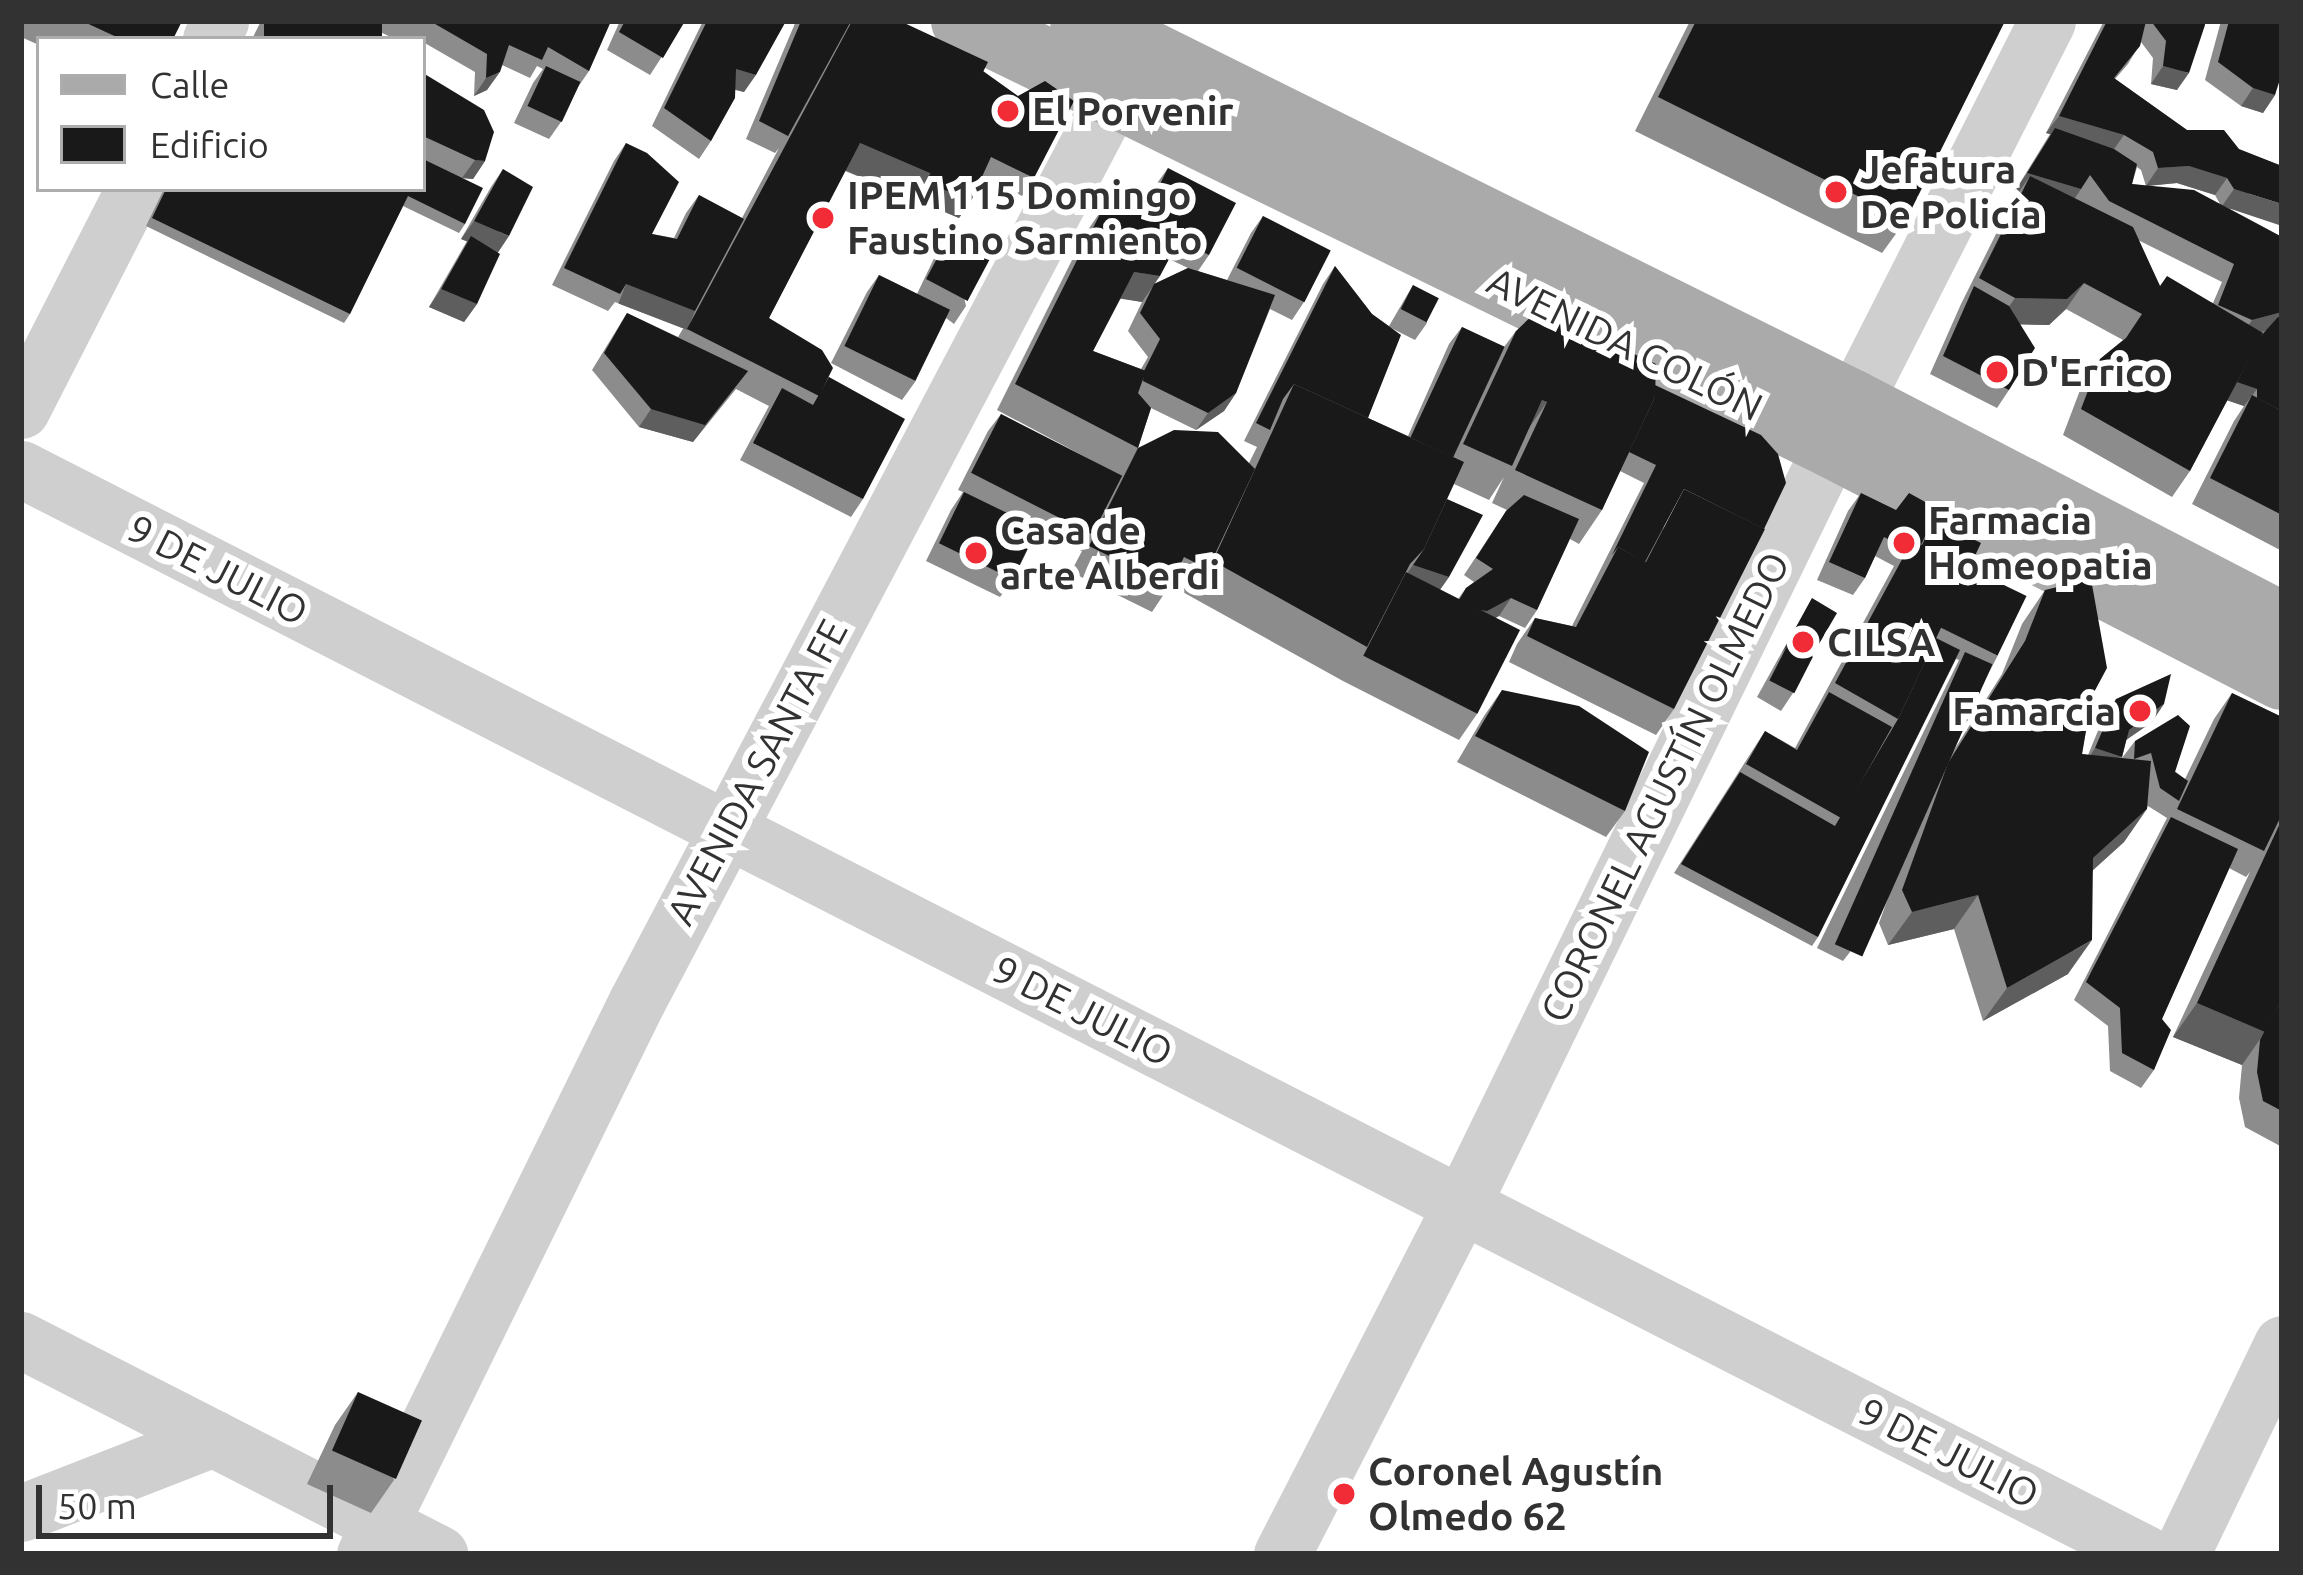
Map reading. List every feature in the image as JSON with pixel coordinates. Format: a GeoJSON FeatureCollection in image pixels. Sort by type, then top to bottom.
{"type":"FeatureCollection","features":[{"type":"Feature","properties":{"kind":"main road","name":"AVENIDA COLÓN"},"geometry":{"type":"LineString","coordinates":[[964,21],[1114,95],[2282,625]]}},
{"type":"Feature","properties":{"kind":"main road","name":"AVENIDA COLÓN"},"geometry":{"type":"LineString","coordinates":[[1098,24],[1842,424],[2282,676]]}},
{"type":"Feature","properties":{"kind":"main road"},"geometry":{"type":"LineString","coordinates":[[1098,24],[1114,95]]}},
{"type":"Feature","properties":{"kind":"street","name":"CORONEL AGUSTÍN OLMEDO"},"geometry":{"type":"LineString","coordinates":[[1282,1554],[1462,1204],[1842,424],[2048,21]]}},
{"type":"Feature","properties":{"kind":"street","name":"AVENIDA SANTA FE"},"geometry":{"type":"LineString","coordinates":[[372,1539],[726,829],[1114,95]]}},
{"type":"Feature","properties":{"kind":"street"},"geometry":{"type":"LineString","coordinates":[[21,410],[132,192]]}},
{"type":"Feature","properties":{"kind":"street","name":"9 DE JULIO"},"geometry":{"type":"LineString","coordinates":[[21,469],[2146,1554]]}},
{"type":"Feature","properties":{"kind":"street"},"geometry":{"type":"LineString","coordinates":[[21,1340],[213,1438],[372,1539],[439,1554]]}},
{"type":"Feature","properties":{"kind":"street"},"geometry":{"type":"LineString","coordinates":[[2181,1554],[2282,1344]]}},
{"type":"Feature","properties":{"kind":"street"},"geometry":{"type":"LineString","coordinates":[[21,1513],[213,1438]]}},
{"type":"Feature","properties":{"kind":"building"},"geometry":{"type":"Polygon","coordinates":[[[82,21],[182,21],[174,36],[114,36],[82,21]]]}},
{"type":"Feature","properties":{"kind":"building"},"geometry":{"type":"Polygon","coordinates":[[[264,21],[382,21],[382,36],[264,36],[264,21]]]}},
{"type":"Feature","properties":{"kind":"building"},"geometry":{"type":"Polygon","coordinates":[[[430,21],[611,21],[589,71],[548,47],[542,60],[509,45],[500,72],[486,78],[487,54],[430,21]]]}},
{"type":"Feature","properties":{"kind":"building"},"geometry":{"type":"Polygon","coordinates":[[[625,21],[685,21],[663,58],[619,32],[625,21]]]}},
{"type":"Feature","properties":{"kind":"building"},"geometry":{"type":"Polygon","coordinates":[[[707,21],[786,21],[756,75],[736,69],[735,98],[711,141],[664,108],[707,21]]]}},
{"type":"Feature","properties":{"kind":"building"},"geometry":{"type":"Polygon","coordinates":[[[801,21],[851,21],[788,136],[759,121],[801,21]]]}},
{"type":"Feature","properties":{"kind":"building","name":"IPEM 115 Domingo Faustino Sarmiento"},"geometry":{"type":"Polygon","coordinates":[[[852,21],[900,21],[988,62],[932,174],[860,143],[769,318],[822,350],[833,368],[819,396],[687,329],[852,21]]]}},
{"type":"Feature","properties":{"kind":"building","name":"Jefatura De Policía"},"geometry":{"type":"Polygon","coordinates":[[[1696,21],[2005,21],[1906,220],[1658,97],[1696,21]]]}},
{"type":"Feature","properties":{"kind":"building"},"geometry":{"type":"Polygon","coordinates":[[[2107,21],[2146,21],[2140,46],[2114,78],[2187,130],[2224,130],[2239,149],[2282,166],[2282,204],[2234,189],[2227,178],[2189,166],[2158,168],[2153,152],[2124,135],[2059,116],[2107,21]]]}},
{"type":"Feature","properties":{"kind":"building"},"geometry":{"type":"Polygon","coordinates":[[[2151,21],[2205,21],[2189,73],[2163,66],[2166,41],[2151,21]]]}},
{"type":"Feature","properties":{"kind":"building"},"geometry":{"type":"Polygon","coordinates":[[[2229,21],[2282,21],[2282,73],[2275,95],[2253,88],[2218,62],[2229,21]]]}},
{"type":"Feature","properties":{"kind":"building"},"geometry":{"type":"Polygon","coordinates":[[[546,66],[580,82],[562,122],[527,106],[546,66]]]}},
{"type":"Feature","properties":{"kind":"building"},"geometry":{"type":"Polygon","coordinates":[[[983,71],[1018,96],[1045,81],[1074,101],[1034,178],[991,157],[971,201],[926,182],[983,71]]]}},
{"type":"Feature","properties":{"kind":"building"},"geometry":{"type":"Polygon","coordinates":[[[426,75],[484,110],[494,132],[485,161],[426,137],[426,75]]]}},
{"type":"Feature","properties":{"kind":"building"},"geometry":{"type":"Polygon","coordinates":[[[2055,128],[2114,149],[2137,164],[2132,184],[2194,190],[2282,237],[2282,312],[2252,320],[2218,305],[2234,264],[2109,201],[2090,175],[2081,189],[2027,173],[2055,128]]]}},
{"type":"Feature","properties":{"kind":"building"},"geometry":{"type":"Polygon","coordinates":[[[626,143],[647,153],[679,182],[652,234],[677,239],[699,195],[744,219],[695,311],[626,284],[620,294],[564,268],[626,143]]]}},
{"type":"Feature","properties":{"kind":"building"},"geometry":{"type":"Polygon","coordinates":[[[426,160],[483,188],[465,224],[408,196],[350,314],[152,218],[165,192],[426,192],[426,160]]]}},
{"type":"Feature","properties":{"kind":"building"},"geometry":{"type":"Polygon","coordinates":[[[1168,168],[1236,203],[1209,255],[1179,240],[1184,231],[1146,212],[1168,168]]]}},
{"type":"Feature","properties":{"kind":"building"},"geometry":{"type":"Polygon","coordinates":[[[503,169],[533,187],[509,236],[474,221],[503,169]]]}},
{"type":"Feature","properties":{"kind":"building"},"geometry":{"type":"Polygon","coordinates":[[[2030,176],[2133,227],[2160,286],[2167,276],[2263,333],[2190,471],[2081,409],[2100,359],[2126,338],[2142,314],[2084,283],[2067,299],[2015,298],[1979,278],[2030,176]]]}},
{"type":"Feature","properties":{"kind":"building"},"geometry":{"type":"Polygon","coordinates":[[[1103,208],[1147,212],[1184,231],[1160,276],[1134,272],[1093,351],[1146,371],[1138,393],[1151,408],[1138,448],[1015,384],[1103,208]]]}},
{"type":"Feature","properties":{"kind":"building"},"geometry":{"type":"Polygon","coordinates":[[[1263,216],[1331,251],[1304,302],[1237,268],[1263,216]]]}},
{"type":"Feature","properties":{"kind":"building"},"geometry":{"type":"Polygon","coordinates":[[[950,234],[991,256],[968,301],[926,279],[950,234]]]}},
{"type":"Feature","properties":{"kind":"building"},"geometry":{"type":"Polygon","coordinates":[[[471,236],[500,254],[477,304],[441,289],[471,236]]]}},
{"type":"Feature","properties":{"kind":"building"},"geometry":{"type":"Polygon","coordinates":[[[1335,266],[1372,314],[1401,335],[1368,418],[1294,384],[1270,430],[1256,423],[1335,266]]]}},
{"type":"Feature","properties":{"kind":"building"},"geometry":{"type":"Polygon","coordinates":[[[1188,268],[1275,295],[1236,393],[1208,413],[1143,381],[1160,339],[1140,313],[1154,284],[1188,268]]]}},
{"type":"Feature","properties":{"kind":"building"},"geometry":{"type":"Polygon","coordinates":[[[879,275],[950,310],[915,381],[844,346],[879,275]]]}},
{"type":"Feature","properties":{"kind":"building"},"geometry":{"type":"Polygon","coordinates":[[[1413,285],[1439,298],[1427,322],[1401,309],[1413,285]]]}},
{"type":"Feature","properties":{"kind":"building"},"geometry":{"type":"Polygon","coordinates":[[[1974,286],[2009,306],[2035,348],[2009,390],[1943,356],[1974,286]]]}},
{"type":"Feature","properties":{"kind":"building"},"geometry":{"type":"Polygon","coordinates":[[[1538,310],[1656,364],[1655,397],[1602,510],[1515,470],[1547,402],[1542,400],[1512,466],[1463,444],[1516,331],[1538,310]]]}},
{"type":"Feature","properties":{"kind":"building"},"geometry":{"type":"Polygon","coordinates":[[[627,313],[748,371],[705,425],[651,409],[604,353],[627,313]]]}},
{"type":"Feature","properties":{"kind":"building"},"geometry":{"type":"Polygon","coordinates":[[[2282,318],[2282,411],[2257,398],[2257,389],[2237,382],[2260,337],[2282,318]]]}},
{"type":"Feature","properties":{"kind":"building"},"geometry":{"type":"Polygon","coordinates":[[[1462,327],[1505,347],[1453,457],[1410,438],[1462,327]]]}},
{"type":"Feature","properties":{"kind":"building"},"geometry":{"type":"Polygon","coordinates":[[[829,377],[905,419],[863,499],[753,443],[782,388],[813,405],[829,377]]]}},
{"type":"Feature","properties":{"kind":"building"},"geometry":{"type":"Polygon","coordinates":[[[1294,384],[1464,462],[1424,549],[1410,564],[1367,647],[1213,561],[1294,384]]]}},
{"type":"Feature","properties":{"kind":"building"},"geometry":{"type":"Polygon","coordinates":[[[1655,385],[1761,435],[1778,454],[1786,483],[1764,529],[1684,489],[1645,562],[1618,547],[1612,555],[1656,465],[1629,452],[1655,397],[1655,385]]]}},
{"type":"Feature","properties":{"kind":"building"},"geometry":{"type":"Polygon","coordinates":[[[2252,395],[2282,411],[2282,515],[2210,478],[2252,395]]]}},
{"type":"Feature","properties":{"kind":"building"},"geometry":{"type":"Polygon","coordinates":[[[1001,414],[1122,476],[1092,535],[971,473],[1001,414]]]}},
{"type":"Feature","properties":{"kind":"building"},"geometry":{"type":"Polygon","coordinates":[[[1174,430],[1218,432],[1255,469],[1208,569],[1184,557],[1170,586],[1089,546],[1138,448],[1174,430]]]}},
{"type":"Feature","properties":{"kind":"building"},"geometry":{"type":"Polygon","coordinates":[[[1684,489],[1765,529],[1674,709],[1527,636],[1535,618],[1576,627],[1618,547],[1646,562],[1684,489]]]}},
{"type":"Feature","properties":{"kind":"building"},"geometry":{"type":"Polygon","coordinates":[[[964,492],[1038,528],[1013,579],[939,543],[964,492]]]}},
{"type":"Feature","properties":{"kind":"building"},"geometry":{"type":"Polygon","coordinates":[[[1861,493],[1896,510],[1909,493],[1938,509],[1921,545],[1912,541],[1906,548],[1884,537],[1865,578],[1829,562],[1861,493]]]}},
{"type":"Feature","properties":{"kind":"building"},"geometry":{"type":"Polygon","coordinates":[[[1524,495],[1579,519],[1537,610],[1511,598],[1487,611],[1459,600],[1466,588],[1493,569],[1476,558],[1506,511],[1524,495]]]}},
{"type":"Feature","properties":{"kind":"building"},"geometry":{"type":"Polygon","coordinates":[[[1447,499],[1483,515],[1449,577],[1413,565],[1447,499]]]}},
{"type":"Feature","properties":{"kind":"building"},"geometry":{"type":"Polygon","coordinates":[[[1934,520],[1981,543],[1898,719],[1835,683],[1912,541],[1922,545],[1934,520]]]}},
{"type":"Feature","properties":{"kind":"building"},"geometry":{"type":"Polygon","coordinates":[[[1969,568],[2027,596],[1998,655],[1940,627],[1969,568]]]}},
{"type":"Feature","properties":{"kind":"building"},"geometry":{"type":"Polygon","coordinates":[[[1406,572],[1520,630],[1477,714],[1363,656],[1406,572]]]}},
{"type":"Feature","properties":{"kind":"building"},"geometry":{"type":"Polygon","coordinates":[[[2091,579],[2107,668],[2092,696],[2082,754],[2151,761],[2147,809],[2093,858],[2092,940],[2007,988],[1978,895],[1912,912],[1902,890],[1948,763],[2025,641],[2045,590],[2091,579]]]}},
{"type":"Feature","properties":{"kind":"building","name":"CILSA"},"geometry":{"type":"Polygon","coordinates":[[[1812,598],[1837,613],[1812,656],[1788,644],[1782,653],[1812,598]]]}},
{"type":"Feature","properties":{"kind":"building"},"geometry":{"type":"Polygon","coordinates":[[[1936,638],[1960,650],[1818,937],[1681,864],[1740,772],[1835,826],[1898,719],[1936,638]]]}},
{"type":"Feature","properties":{"kind":"building"},"geometry":{"type":"Polygon","coordinates":[[[1788,644],[1813,657],[1794,693],[1769,681],[1788,644]]]}},
{"type":"Feature","properties":{"kind":"building"},"geometry":{"type":"Polygon","coordinates":[[[1965,652],[1992,664],[1862,957],[1835,944],[1965,652]]]}},
{"type":"Feature","properties":{"kind":"building"},"geometry":{"type":"Polygon","coordinates":[[[2171,674],[2164,704],[2129,730],[2122,757],[2095,748],[2116,699],[2171,674]]]}},
{"type":"Feature","properties":{"kind":"building"},"geometry":{"type":"Polygon","coordinates":[[[1502,690],[1579,706],[1649,752],[1625,811],[1475,736],[1502,690]]]}},
{"type":"Feature","properties":{"kind":"building"},"geometry":{"type":"Polygon","coordinates":[[[1829,692],[1892,727],[1841,818],[1746,764],[1765,731],[1797,750],[1829,692]]]}},
{"type":"Feature","properties":{"kind":"building"},"geometry":{"type":"Polygon","coordinates":[[[2232,693],[2282,717],[2282,814],[2264,851],[2177,809],[2232,693]]]}},
{"type":"Feature","properties":{"kind":"building"},"geometry":{"type":"Polygon","coordinates":[[[2178,715],[2190,726],[2175,772],[2188,781],[2179,801],[2160,788],[2151,753],[2134,759],[2135,741],[2178,715]]]}},
{"type":"Feature","properties":{"kind":"building"},"geometry":{"type":"Polygon","coordinates":[[[2171,817],[2238,849],[2162,1019],[2171,1030],[2154,1070],[2122,1053],[2120,1008],[2086,982],[2171,817]]]}},
{"type":"Feature","properties":{"kind":"building"},"geometry":{"type":"Polygon","coordinates":[[[2282,819],[2282,998],[2265,1032],[2197,1003],[2282,819]]]}},
{"type":"Feature","properties":{"kind":"building"},"geometry":{"type":"Polygon","coordinates":[[[2282,998],[2282,1111],[2263,1101],[2257,1072],[2260,1040],[2282,998]]]}},
{"type":"Feature","properties":{"kind":"building"},"geometry":{"type":"Polygon","coordinates":[[[358,1392],[422,1420],[396,1479],[332,1450],[358,1392]]]}},
{"type":"Feature","properties":{"kind":"place","name":"El Porvenir"},"geometry":{"type":"Point","coordinates":[1008,111]}},
{"type":"Feature","properties":{"kind":"place","name":"Jefatura De Policía"},"geometry":{"type":"Point","coordinates":[1836,192]}},
{"type":"Feature","properties":{"kind":"place","name":"IPEM 115 Domingo Faustino Sarmiento"},"geometry":{"type":"Point","coordinates":[823,218]}},
{"type":"Feature","properties":{"kind":"place","name":"D'Errico"},"geometry":{"type":"Point","coordinates":[1997,372]}},
{"type":"Feature","properties":{"kind":"place","name":"Farmacia Homeopatia"},"geometry":{"type":"Point","coordinates":[1904,543]}},
{"type":"Feature","properties":{"kind":"place","name":"Casa de arte Alberdi"},"geometry":{"type":"Point","coordinates":[976,553]}},
{"type":"Feature","properties":{"kind":"place","name":"CILSA"},"geometry":{"type":"Point","coordinates":[1803,642]}},
{"type":"Feature","properties":{"kind":"place","name":"Famarcia"},"geometry":{"type":"Point","coordinates":[2140,711]}},
{"type":"Feature","properties":{"kind":"place","name":"Coronel Agustín Olmedo 62"},"geometry":{"type":"Point","coordinates":[1344,1494]}}]}
